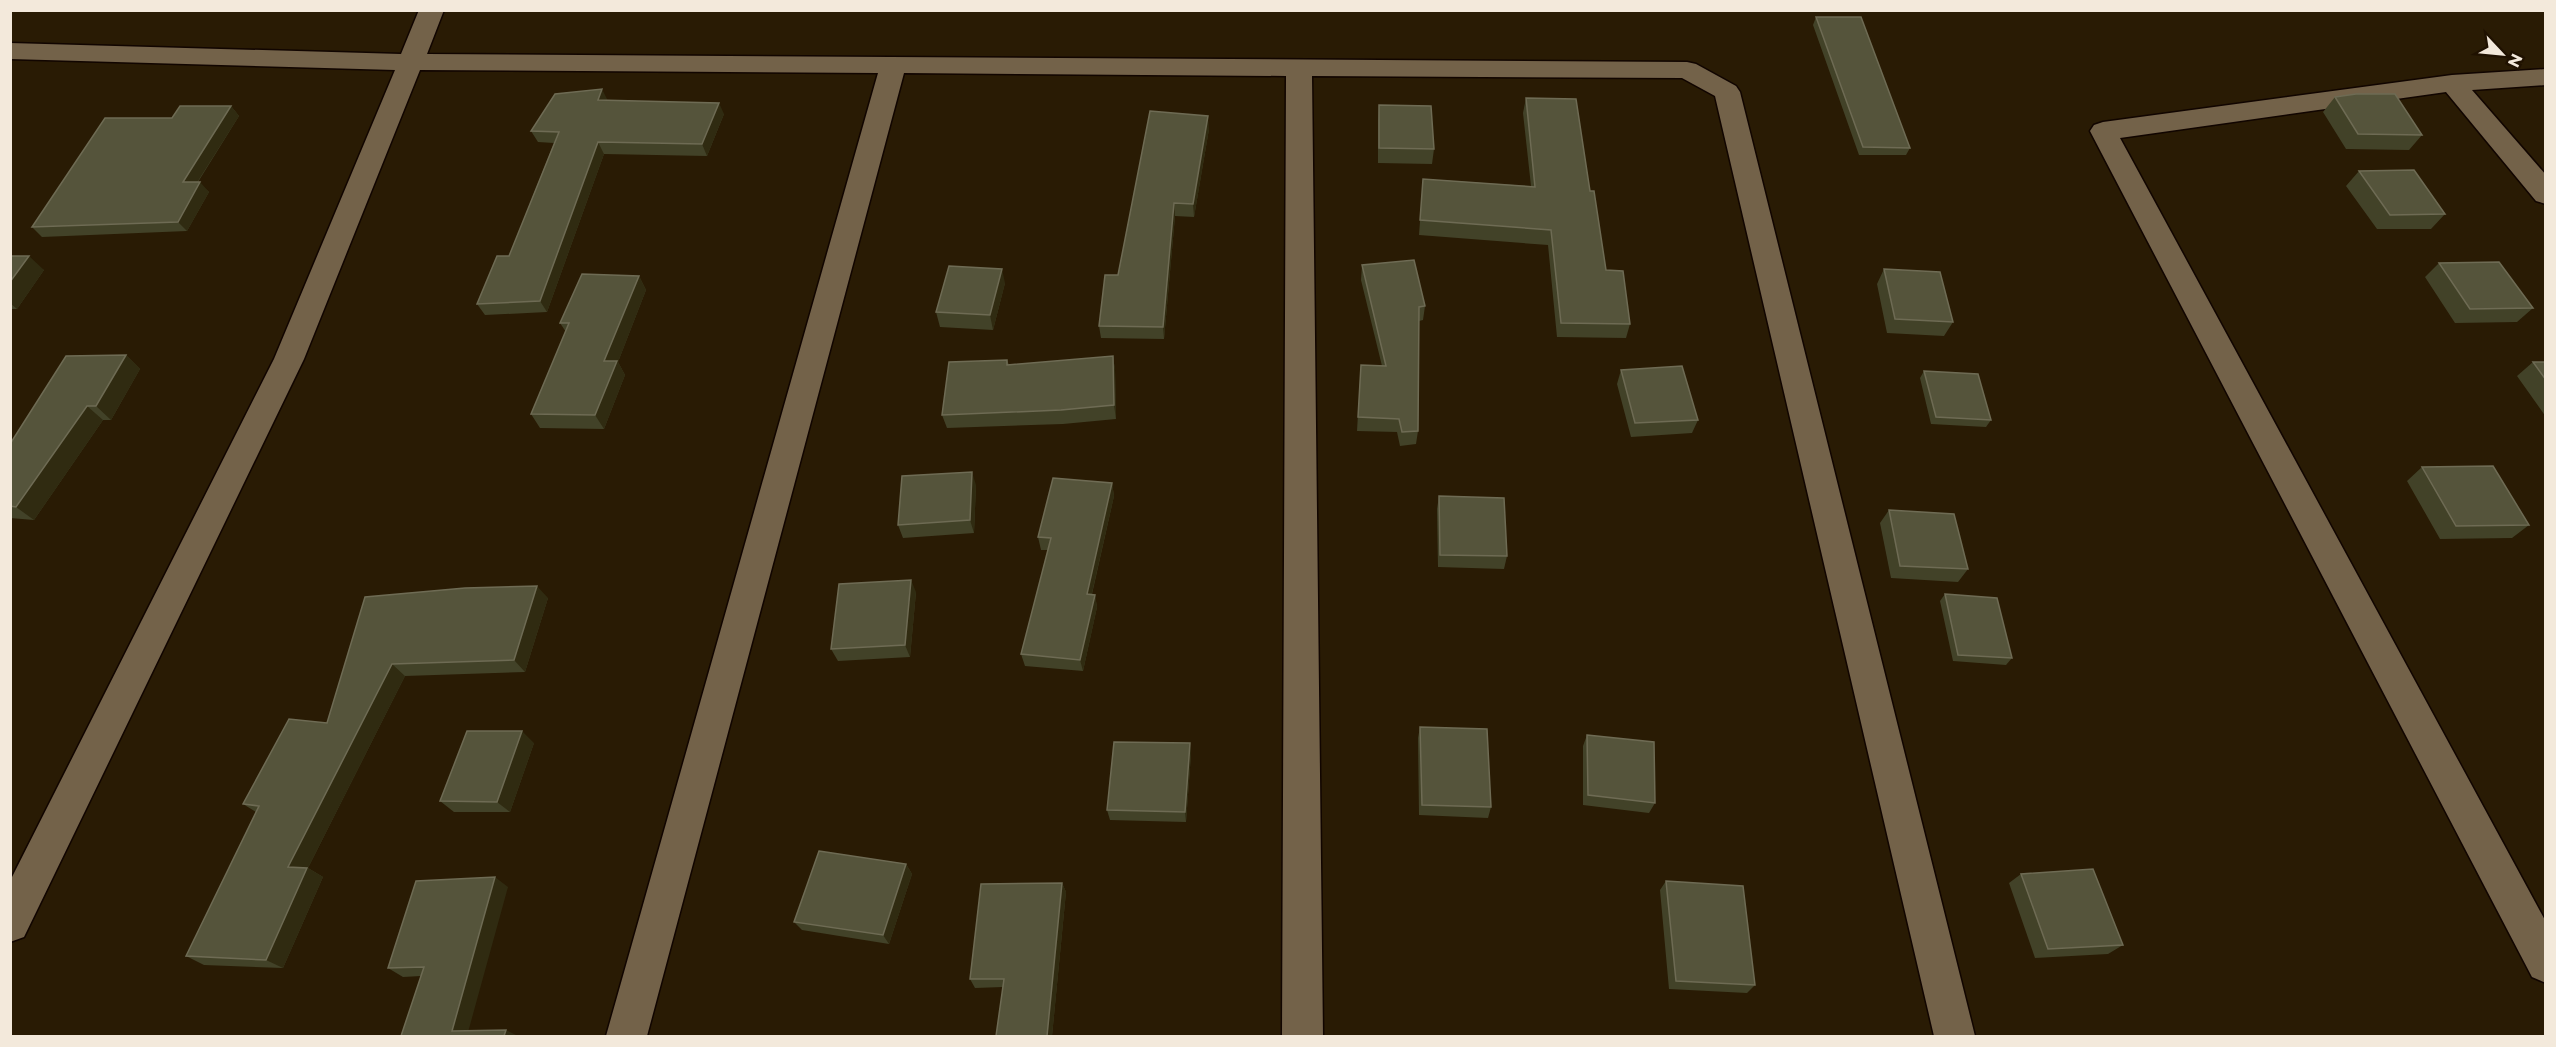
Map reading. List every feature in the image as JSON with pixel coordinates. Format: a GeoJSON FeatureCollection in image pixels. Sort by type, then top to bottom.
{"type":"FeatureCollection","features":[{"type":"Feature","properties":{"kind":"street"},"geometry":{"type":"LineString","coordinates":[[10,922],[289,359],[432,10]]}},
{"type":"Feature","properties":{"kind":"street"},"geometry":{"type":"LineString","coordinates":[[10,51],[410,62],[1687,70],[1727,92],[1955,1036]]}},
{"type":"Feature","properties":{"kind":"street"},"geometry":{"type":"LineString","coordinates":[[626,1036],[893,65]]}},
{"type":"Feature","properties":{"kind":"street"},"geometry":{"type":"LineString","coordinates":[[1299,67],[1303,1036]]}},
{"type":"Feature","properties":{"kind":"street"},"geometry":{"type":"LineString","coordinates":[[2546,77],[2452,83],[2103,131],[2546,963]]}},
{"type":"Feature","properties":{"kind":"street"},"geometry":{"type":"LineString","coordinates":[[2452,83],[2546,194]]}},
{"type":"Feature","properties":{"kind":"building"},"geometry":{"type":"Polygon","coordinates":[[[1816,17],[1861,17],[1910,148],[1863,147],[1816,17]]]}},
{"type":"Feature","properties":{"kind":"building"},"geometry":{"type":"Polygon","coordinates":[[[602,89],[598,100],[719,103],[702,144],[598,142],[540,301],[477,304],[497,256],[509,256],[559,132],[531,131],[555,94],[602,89]]]}},
{"type":"Feature","properties":{"kind":"building"},"geometry":{"type":"Polygon","coordinates":[[[2356,94],[2395,94],[2422,135],[2358,134],[2335,97],[2356,94]]]}},
{"type":"Feature","properties":{"kind":"building"},"geometry":{"type":"Polygon","coordinates":[[[1526,98],[1576,99],[1590,191],[1594,191],[1606,270],[1623,271],[1630,324],[1561,323],[1551,230],[1420,220],[1423,179],[1535,187],[1526,98]]]}},
{"type":"Feature","properties":{"kind":"building"},"geometry":{"type":"Polygon","coordinates":[[[1379,105],[1431,106],[1434,149],[1379,148],[1379,105]]]}},
{"type":"Feature","properties":{"kind":"building"},"geometry":{"type":"Polygon","coordinates":[[[180,106],[231,106],[183,182],[200,182],[178,222],[32,227],[105,118],[172,118],[180,106]]]}},
{"type":"Feature","properties":{"kind":"building"},"geometry":{"type":"Polygon","coordinates":[[[1150,111],[1208,116],[1193,204],[1174,203],[1163,327],[1099,326],[1105,275],[1118,275],[1150,111]]]}},
{"type":"Feature","properties":{"kind":"building"},"geometry":{"type":"Polygon","coordinates":[[[2414,170],[2445,214],[2390,215],[2359,171],[2414,170]]]}},
{"type":"Feature","properties":{"kind":"building"},"geometry":{"type":"Polygon","coordinates":[[[10,256],[29,256],[10,282],[10,256]]]}},
{"type":"Feature","properties":{"kind":"building"},"geometry":{"type":"Polygon","coordinates":[[[1414,260],[1425,306],[1419,307],[1418,431],[1402,432],[1399,419],[1358,417],[1361,365],[1386,366],[1362,265],[1414,260]]]}},
{"type":"Feature","properties":{"kind":"building"},"geometry":{"type":"Polygon","coordinates":[[[2499,262],[2533,308],[2470,309],[2439,263],[2499,262]]]}},
{"type":"Feature","properties":{"kind":"building"},"geometry":{"type":"Polygon","coordinates":[[[949,266],[1002,269],[990,315],[936,312],[949,266]]]}},
{"type":"Feature","properties":{"kind":"building"},"geometry":{"type":"Polygon","coordinates":[[[1884,269],[1940,272],[1953,322],[1895,319],[1884,269]]]}},
{"type":"Feature","properties":{"kind":"building"},"geometry":{"type":"Polygon","coordinates":[[[582,274],[639,276],[604,361],[617,361],[595,415],[531,414],[569,323],[560,323],[582,274]]]}},
{"type":"Feature","properties":{"kind":"building"},"geometry":{"type":"Polygon","coordinates":[[[126,355],[96,406],[87,406],[16,507],[10,506],[10,444],[66,356],[126,355]]]}},
{"type":"Feature","properties":{"kind":"building"},"geometry":{"type":"Polygon","coordinates":[[[1113,356],[1114,405],[1061,410],[942,415],[949,362],[1007,360],[1007,365],[1113,356]]]}},
{"type":"Feature","properties":{"kind":"building"},"geometry":{"type":"Polygon","coordinates":[[[2533,362],[2546,362],[2546,380],[2533,362]]]}},
{"type":"Feature","properties":{"kind":"building"},"geometry":{"type":"Polygon","coordinates":[[[1682,366],[1698,420],[1635,423],[1621,370],[1682,366]]]}},
{"type":"Feature","properties":{"kind":"building"},"geometry":{"type":"Polygon","coordinates":[[[1924,371],[1978,374],[1991,420],[1936,417],[1924,371]]]}},
{"type":"Feature","properties":{"kind":"building"},"geometry":{"type":"Polygon","coordinates":[[[2493,466],[2529,525],[2456,526],[2422,467],[2493,466]]]}},
{"type":"Feature","properties":{"kind":"building"},"geometry":{"type":"Polygon","coordinates":[[[972,472],[970,520],[898,525],[902,476],[972,472]]]}},
{"type":"Feature","properties":{"kind":"building"},"geometry":{"type":"Polygon","coordinates":[[[1053,478],[1112,483],[1087,594],[1095,595],[1080,660],[1021,654],[1051,538],[1038,537],[1053,478]]]}},
{"type":"Feature","properties":{"kind":"building"},"geometry":{"type":"Polygon","coordinates":[[[1439,496],[1504,498],[1507,556],[1440,555],[1439,496]]]}},
{"type":"Feature","properties":{"kind":"building"},"geometry":{"type":"Polygon","coordinates":[[[1889,510],[1954,514],[1968,569],[1900,566],[1889,510]]]}},
{"type":"Feature","properties":{"kind":"building"},"geometry":{"type":"Polygon","coordinates":[[[911,580],[905,645],[831,649],[839,584],[911,580]]]}},
{"type":"Feature","properties":{"kind":"building"},"geometry":{"type":"Polygon","coordinates":[[[537,586],[514,660],[392,664],[288,867],[307,868],[266,960],[186,956],[259,806],[243,804],[289,719],[327,723],[365,597],[465,588],[537,586]]]}},
{"type":"Feature","properties":{"kind":"building"},"geometry":{"type":"Polygon","coordinates":[[[1945,594],[1997,598],[2012,658],[1958,655],[1945,594]]]}},
{"type":"Feature","properties":{"kind":"building"},"geometry":{"type":"Polygon","coordinates":[[[1420,727],[1487,729],[1491,807],[1422,805],[1420,727]]]}},
{"type":"Feature","properties":{"kind":"building"},"geometry":{"type":"Polygon","coordinates":[[[467,731],[522,731],[497,802],[440,801],[467,731]]]}},
{"type":"Feature","properties":{"kind":"building"},"geometry":{"type":"Polygon","coordinates":[[[1587,735],[1654,742],[1655,803],[1588,795],[1587,735]]]}},
{"type":"Feature","properties":{"kind":"building"},"geometry":{"type":"Polygon","coordinates":[[[1114,742],[1190,743],[1185,812],[1107,810],[1114,742]]]}},
{"type":"Feature","properties":{"kind":"building"},"geometry":{"type":"Polygon","coordinates":[[[819,851],[906,864],[883,935],[794,922],[819,851]]]}},
{"type":"Feature","properties":{"kind":"building"},"geometry":{"type":"Polygon","coordinates":[[[2093,869],[2123,945],[2048,949],[2021,874],[2093,869]]]}},
{"type":"Feature","properties":{"kind":"building"},"geometry":{"type":"Polygon","coordinates":[[[495,877],[452,1031],[506,1030],[504,1036],[401,1036],[424,967],[388,968],[416,881],[495,877]]]}},
{"type":"Feature","properties":{"kind":"building"},"geometry":{"type":"Polygon","coordinates":[[[1666,881],[1743,886],[1755,985],[1676,981],[1666,881]]]}},
{"type":"Feature","properties":{"kind":"building"},"geometry":{"type":"Polygon","coordinates":[[[1062,883],[1047,1036],[996,1036],[1004,979],[970,979],[981,884],[1062,883]]]}}]}
